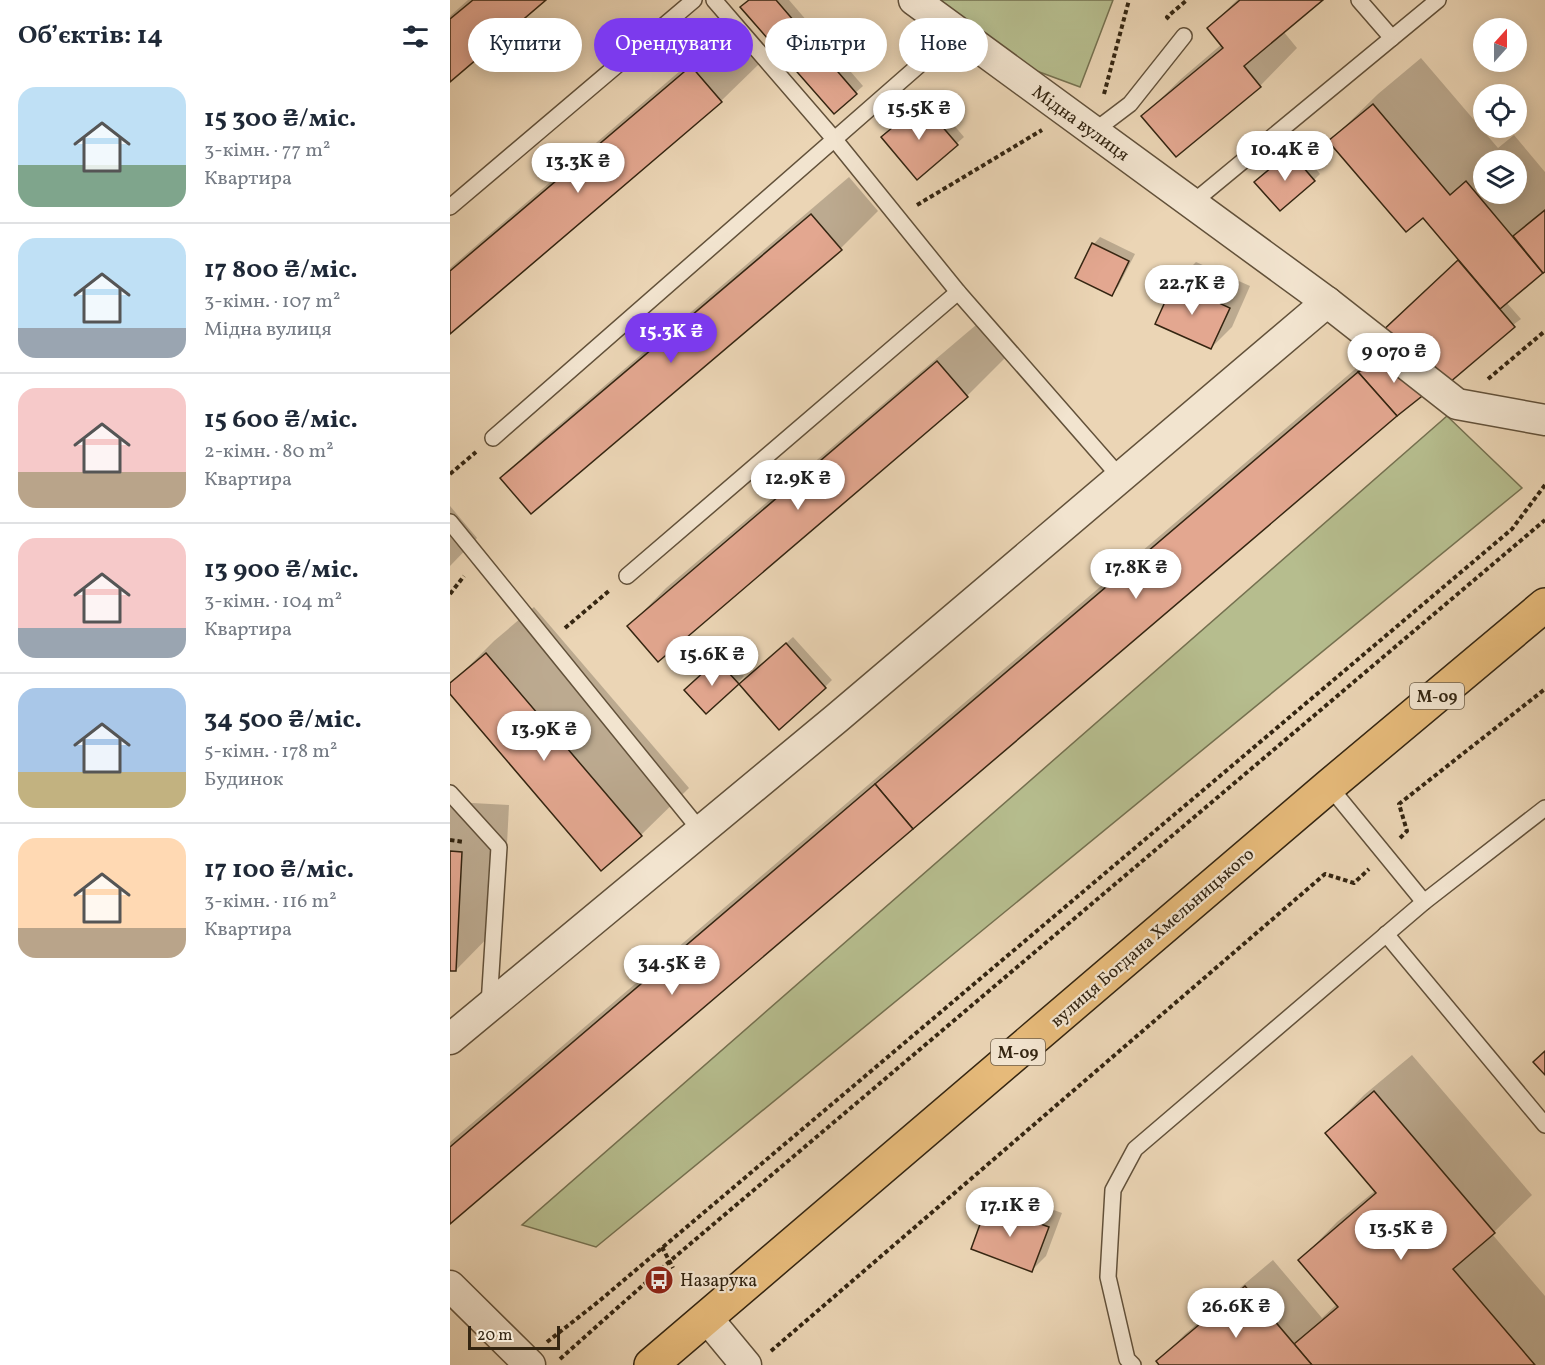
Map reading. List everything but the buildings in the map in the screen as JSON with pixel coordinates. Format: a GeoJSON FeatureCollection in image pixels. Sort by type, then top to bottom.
{"type":"FeatureCollection","features":[{"type":"Feature","properties":{"kind":"main road","name":"вулиця Богдана Хмельницького"},"geometry":{"type":"LineString","coordinates":[[651,1365],[1329,786],[1545,605]]}},
{"type":"Feature","properties":{"kind":"street","name":"Мідна вулиця"},"geometry":{"type":"LineString","coordinates":[[914,0],[938,18]]}},
{"type":"Feature","properties":{"kind":"street","name":"Мідна вулиця"},"geometry":{"type":"LineString","coordinates":[[988,55],[1327,302],[1457,404],[1545,420]]}},
{"type":"Feature","properties":{"kind":"street"},"geometry":{"type":"LineString","coordinates":[[450,1039],[837,718],[1327,302]]}},
{"type":"Feature","properties":{"kind":"street"},"geometry":{"type":"LineString","coordinates":[[450,1286],[536,1363]]}},
{"type":"Feature","properties":{"kind":"street"},"geometry":{"type":"LineString","coordinates":[[707,1318],[755,1361]]}},
{"type":"Feature","properties":{"kind":"lane"},"geometry":{"type":"LineString","coordinates":[[450,207],[694,0]]}},
{"type":"Feature","properties":{"kind":"lane"},"geometry":{"type":"LineString","coordinates":[[714,0],[835,140],[958,292],[1120,477]]}},
{"type":"Feature","properties":{"kind":"lane"},"geometry":{"type":"LineString","coordinates":[[1359,0],[1392,38]]}},
{"type":"Feature","properties":{"kind":"lane"},"geometry":{"type":"LineString","coordinates":[[1191,204],[1438,0]]}},
{"type":"Feature","properties":{"kind":"lane"},"geometry":{"type":"LineString","coordinates":[[1093,132],[1116,117],[1130,104],[1184,36]]}},
{"type":"Feature","properties":{"kind":"lane"},"geometry":{"type":"LineString","coordinates":[[493,438],[912,72]]}},
{"type":"Feature","properties":{"kind":"lane"},"geometry":{"type":"LineString","coordinates":[[627,576],[958,292]]}},
{"type":"Feature","properties":{"kind":"lane"},"geometry":{"type":"LineString","coordinates":[[450,522],[700,830]]}},
{"type":"Feature","properties":{"kind":"lane"},"geometry":{"type":"LineString","coordinates":[[1329,786],[1424,902]]}},
{"type":"Feature","properties":{"kind":"lane"},"geometry":{"type":"LineString","coordinates":[[450,794],[499,848],[489,1008]]}},
{"type":"Feature","properties":{"kind":"lane"},"geometry":{"type":"LineString","coordinates":[[1133,1365],[1127,1359],[1108,1277],[1113,1190],[1135,1149],[1424,902],[1545,808]]}},
{"type":"Feature","properties":{"kind":"lane"},"geometry":{"type":"LineString","coordinates":[[1386,934],[1545,1125]]}},
{"type":"Feature","properties":{"kind":"path"},"geometry":{"type":"LineString","coordinates":[[1093,132],[1129,0]]}},
{"type":"Feature","properties":{"kind":"path"},"geometry":{"type":"LineString","coordinates":[[897,217],[1068,114]]}},
{"type":"Feature","properties":{"kind":"path"},"geometry":{"type":"LineString","coordinates":[[1457,404],[1545,331]]}},
{"type":"Feature","properties":{"kind":"path"},"geometry":{"type":"LineString","coordinates":[[450,474],[493,438]]}},
{"type":"Feature","properties":{"kind":"path"},"geometry":{"type":"LineString","coordinates":[[536,1363],[598,1302],[662,1247],[1512,529],[1545,485]]}},
{"type":"Feature","properties":{"kind":"path"},"geometry":{"type":"LineString","coordinates":[[536,1363],[670,1261],[1545,520]]}},
{"type":"Feature","properties":{"kind":"path"},"geometry":{"type":"LineString","coordinates":[[548,642],[627,576]]}},
{"type":"Feature","properties":{"kind":"path"},"geometry":{"type":"LineString","coordinates":[[755,1361],[1325,874],[1354,883],[1407,831],[1400,804],[1545,689]]}},
{"type":"Feature","properties":{"kind":"path"},"geometry":{"type":"LineString","coordinates":[[662,1247],[673,1268]]}},
{"type":"Feature","properties":{"kind":"green space"},"geometry":{"type":"Polygon","coordinates":[[[940,0],[1113,0],[1080,87],[1034,70],[988,36],[988,18],[964,18],[940,0]]]}},
{"type":"Feature","properties":{"kind":"green space"},"geometry":{"type":"Polygon","coordinates":[[[1447,416],[1522,488],[596,1247],[522,1225],[1447,416]]]}},
{"type":"Feature","properties":{"kind":"place","name":"Назарука"},"geometry":{"type":"Point","coordinates":[659,1280]}}]}
